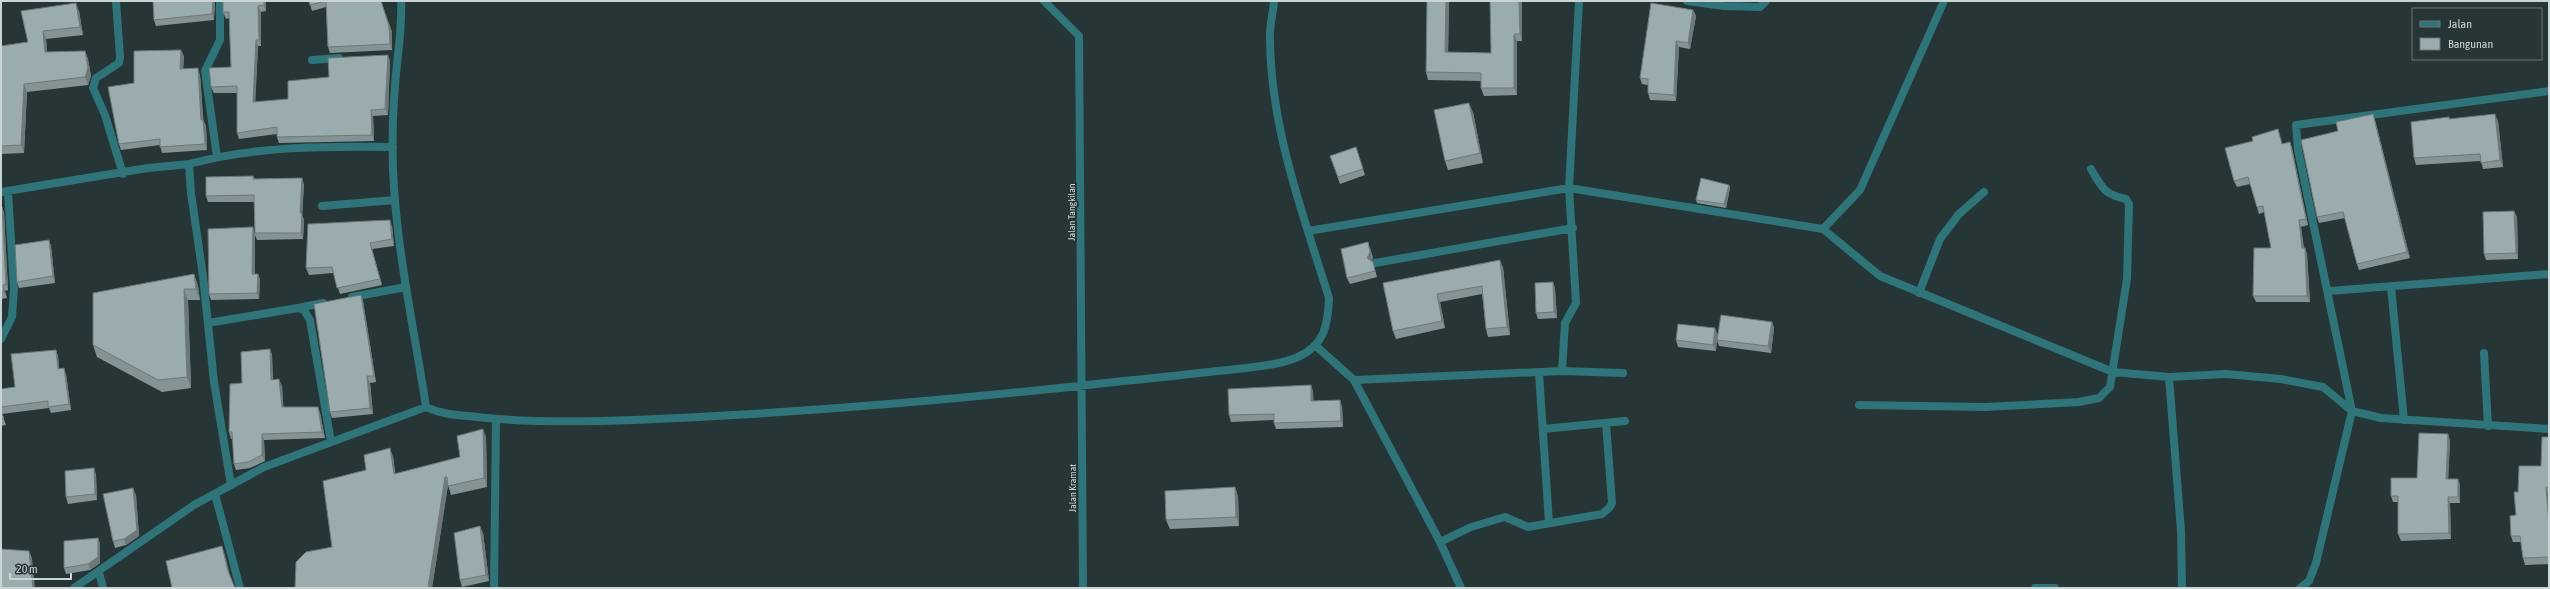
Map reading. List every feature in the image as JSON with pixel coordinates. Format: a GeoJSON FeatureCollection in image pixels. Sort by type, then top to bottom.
{"type":"FeatureCollection","features":[{"type":"Feature","properties":{"kind":"street"},"geometry":{"type":"LineString","coordinates":[[116,1],[120,57],[118,63],[96,78],[93,88],[105,115],[123,174]]}},
{"type":"Feature","properties":{"kind":"street"},"geometry":{"type":"LineString","coordinates":[[217,156],[205,71],[220,40],[220,1]]}},
{"type":"Feature","properties":{"kind":"street"},"geometry":{"type":"LineString","coordinates":[[401,1],[402,18],[394,56],[393,147],[395,200],[406,287],[426,406]]}},
{"type":"Feature","properties":{"kind":"street","name":"Jalan Tangkilan"},"geometry":{"type":"LineString","coordinates":[[1044,1],[1079,36],[1082,388]]}},
{"type":"Feature","properties":{"kind":"street"},"geometry":{"type":"LineString","coordinates":[[74,588],[194,505],[231,485],[264,468],[426,406],[441,414],[496,420],[580,422],[779,414],[1082,388],[1282,362],[1300,356],[1316,346],[1324,334],[1328,320],[1329,298],[1285,158],[1273,88],[1270,39],[1274,1]]}},
{"type":"Feature","properties":{"kind":"street"},"geometry":{"type":"LineString","coordinates":[[1562,371],[1565,323],[1576,303],[1573,228],[1569,188],[1579,1]]}},
{"type":"Feature","properties":{"kind":"street"},"geometry":{"type":"LineString","coordinates":[[1687,1],[1724,6],[1760,7],[1766,1]]}},
{"type":"Feature","properties":{"kind":"street"},"geometry":{"type":"LineString","coordinates":[[1823,229],[1860,190],[1944,1]]}},
{"type":"Feature","properties":{"kind":"street"},"geometry":{"type":"LineString","coordinates":[[312,60],[351,58]]}},
{"type":"Feature","properties":{"kind":"street"},"geometry":{"type":"LineString","coordinates":[[2300,588],[2308,581],[2316,563],[2352,411],[2329,291],[2298,150],[2296,125],[2549,91]]}},
{"type":"Feature","properties":{"kind":"street"},"geometry":{"type":"LineString","coordinates":[[1,339],[12,317],[14,288],[4,192],[123,174],[148,168],[189,164],[217,156],[335,146],[393,147]]}},
{"type":"Feature","properties":{"kind":"street"},"geometry":{"type":"LineString","coordinates":[[189,164],[191,193],[214,382],[231,485]]}},
{"type":"Feature","properties":{"kind":"street"},"geometry":{"type":"LineString","coordinates":[[1859,405],[1985,407],[2079,402],[2098,398],[2110,386],[2127,279],[2129,204],[2126,199],[2110,195],[2103,189],[2091,169]]}},
{"type":"Feature","properties":{"kind":"street"},"geometry":{"type":"LineString","coordinates":[[1308,231],[1569,188],[1823,229],[1880,276],[2113,372],[2170,377],[2226,374],[2281,379],[2323,387],[2352,411],[2381,418],[2549,429]]}},
{"type":"Feature","properties":{"kind":"street"},"geometry":{"type":"LineString","coordinates":[[1919,293],[1940,239],[1959,214],[1984,192]]}},
{"type":"Feature","properties":{"kind":"street"},"geometry":{"type":"LineString","coordinates":[[322,206],[395,200]]}},
{"type":"Feature","properties":{"kind":"street"},"geometry":{"type":"LineString","coordinates":[[1375,263],[1573,228]]}},
{"type":"Feature","properties":{"kind":"street"},"geometry":{"type":"LineString","coordinates":[[2329,291],[2549,274]]}},
{"type":"Feature","properties":{"kind":"street"},"geometry":{"type":"LineString","coordinates":[[2391,286],[2404,420]]}},
{"type":"Feature","properties":{"kind":"street"},"geometry":{"type":"LineString","coordinates":[[344,299],[406,287]]}},
{"type":"Feature","properties":{"kind":"street"},"geometry":{"type":"LineString","coordinates":[[208,323],[329,302]]}},
{"type":"Feature","properties":{"kind":"street"},"geometry":{"type":"LineString","coordinates":[[298,308],[304,310],[310,320],[331,442]]}},
{"type":"Feature","properties":{"kind":"street"},"geometry":{"type":"LineString","coordinates":[[1316,346],[1354,380],[1440,542],[1461,588]]}},
{"type":"Feature","properties":{"kind":"street"},"geometry":{"type":"LineString","coordinates":[[2484,353],[2488,426]]}},
{"type":"Feature","properties":{"kind":"street"},"geometry":{"type":"LineString","coordinates":[[1354,380],[1539,374],[1562,371],[1623,373]]}},
{"type":"Feature","properties":{"kind":"street"},"geometry":{"type":"LineString","coordinates":[[1539,374],[1549,523]]}},
{"type":"Feature","properties":{"kind":"street"},"geometry":{"type":"LineString","coordinates":[[2170,377],[2181,531],[2182,588]]}},
{"type":"Feature","properties":{"kind":"street","name":"Jalan Kramat"},"geometry":{"type":"LineString","coordinates":[[1082,388],[1083,588]]}},
{"type":"Feature","properties":{"kind":"street"},"geometry":{"type":"LineString","coordinates":[[494,588],[496,420]]}},
{"type":"Feature","properties":{"kind":"street"},"geometry":{"type":"LineString","coordinates":[[1543,429],[1625,421]]}},
{"type":"Feature","properties":{"kind":"street"},"geometry":{"type":"LineString","coordinates":[[1440,542],[1471,527],[1505,517],[1528,527],[1602,514],[1609,508],[1612,502],[1606,423]]}},
{"type":"Feature","properties":{"kind":"street"},"geometry":{"type":"LineString","coordinates":[[215,494],[240,588]]}},
{"type":"Feature","properties":{"kind":"street"},"geometry":{"type":"LineString","coordinates":[[99,572],[103,588]]}},
{"type":"Feature","properties":{"kind":"street"},"geometry":{"type":"LineString","coordinates":[[2035,588],[2055,588]]}},
{"type":"Feature","properties":{"kind":"building"},"geometry":{"type":"Polygon","coordinates":[[[153,1],[213,1],[212,14],[154,20],[153,1]]]}},
{"type":"Feature","properties":{"kind":"building"},"geometry":{"type":"Polygon","coordinates":[[[223,1],[264,1],[264,5],[258,6],[259,40],[256,40],[253,102],[288,99],[288,81],[329,77],[328,58],[388,55],[385,109],[371,110],[372,135],[277,137],[277,127],[237,133],[237,86],[211,87],[209,68],[231,67],[229,12],[223,12],[223,1]]]}},
{"type":"Feature","properties":{"kind":"building"},"geometry":{"type":"Polygon","coordinates":[[[309,1],[326,1],[310,5],[309,1]]]}},
{"type":"Feature","properties":{"kind":"building"},"geometry":{"type":"Polygon","coordinates":[[[326,1],[381,1],[389,26],[390,44],[328,47],[326,1]]]}},
{"type":"Feature","properties":{"kind":"building"},"geometry":{"type":"Polygon","coordinates":[[[1427,1],[1446,1],[1445,52],[1491,53],[1490,1],[1519,1],[1520,34],[1514,34],[1514,88],[1481,88],[1481,73],[1426,72],[1427,1]]]}},
{"type":"Feature","properties":{"kind":"building"},"geometry":{"type":"Polygon","coordinates":[[[76,3],[80,27],[43,31],[45,52],[85,51],[88,68],[85,77],[24,84],[21,145],[1,146],[1,46],[28,42],[21,11],[76,3]]]}},
{"type":"Feature","properties":{"kind":"building"},"geometry":{"type":"Polygon","coordinates":[[[1651,3],[1693,10],[1688,43],[1676,41],[1674,95],[1648,93],[1648,79],[1640,78],[1651,3]]]}},
{"type":"Feature","properties":{"kind":"building"},"geometry":{"type":"Polygon","coordinates":[[[181,50],[180,69],[198,68],[201,120],[203,120],[205,144],[160,147],[160,139],[119,144],[108,87],[134,83],[134,51],[181,50]]]}},
{"type":"Feature","properties":{"kind":"building"},"geometry":{"type":"Polygon","coordinates":[[[1469,103],[1480,153],[1445,161],[1434,110],[1469,103]]]}},
{"type":"Feature","properties":{"kind":"building"},"geometry":{"type":"Polygon","coordinates":[[[2373,114],[2407,252],[2357,264],[2343,212],[2317,217],[2301,140],[2338,131],[2336,122],[2373,114]]]}},
{"type":"Feature","properties":{"kind":"building"},"geometry":{"type":"Polygon","coordinates":[[[2495,114],[2500,160],[2481,163],[2480,154],[2414,158],[2411,122],[2449,117],[2449,119],[2495,114]]]}},
{"type":"Feature","properties":{"kind":"building"},"geometry":{"type":"Polygon","coordinates":[[[2278,129],[2282,144],[2290,142],[2306,219],[2299,220],[2302,248],[2305,248],[2307,296],[2253,296],[2254,248],[2271,248],[2263,206],[2257,207],[2248,177],[2234,181],[2225,148],[2253,141],[2252,137],[2278,129]]]}},
{"type":"Feature","properties":{"kind":"building"},"geometry":{"type":"Polygon","coordinates":[[[1356,147],[1363,169],[1338,177],[1330,156],[1356,147]]]}},
{"type":"Feature","properties":{"kind":"building"},"geometry":{"type":"Polygon","coordinates":[[[253,176],[253,179],[302,178],[300,213],[302,213],[301,233],[255,233],[254,195],[206,196],[206,177],[253,176]]]}},
{"type":"Feature","properties":{"kind":"building"},"geometry":{"type":"Polygon","coordinates":[[[1701,178],[1729,185],[1724,204],[1696,200],[1701,178]]]}},
{"type":"Feature","properties":{"kind":"building"},"geometry":{"type":"Polygon","coordinates":[[[1,207],[6,284],[3,285],[4,292],[1,292],[1,207]]]}},
{"type":"Feature","properties":{"kind":"building"},"geometry":{"type":"Polygon","coordinates":[[[2514,211],[2516,253],[2484,254],[2483,212],[2514,211]]]}},
{"type":"Feature","properties":{"kind":"building"},"geometry":{"type":"Polygon","coordinates":[[[390,220],[392,239],[370,243],[380,279],[337,288],[332,267],[306,268],[308,224],[390,220]]]}},
{"type":"Feature","properties":{"kind":"building"},"geometry":{"type":"Polygon","coordinates":[[[253,227],[252,274],[258,274],[257,293],[209,294],[208,229],[253,227]]]}},
{"type":"Feature","properties":{"kind":"building"},"geometry":{"type":"Polygon","coordinates":[[[49,240],[53,276],[17,282],[15,245],[49,240]]]}},
{"type":"Feature","properties":{"kind":"building"},"geometry":{"type":"Polygon","coordinates":[[[1368,242],[1370,252],[1367,258],[1373,262],[1375,271],[1347,278],[1341,249],[1368,242]]]}},
{"type":"Feature","properties":{"kind":"building"},"geometry":{"type":"Polygon","coordinates":[[[1500,260],[1507,327],[1486,329],[1482,286],[1437,294],[1442,321],[1393,331],[1383,283],[1500,260]]]}},
{"type":"Feature","properties":{"kind":"building"},"geometry":{"type":"Polygon","coordinates":[[[194,274],[196,289],[184,289],[187,377],[158,380],[93,345],[93,293],[194,274]]]}},
{"type":"Feature","properties":{"kind":"building"},"geometry":{"type":"Polygon","coordinates":[[[1553,282],[1554,312],[1536,313],[1535,283],[1553,282]]]}},
{"type":"Feature","properties":{"kind":"building"},"geometry":{"type":"Polygon","coordinates":[[[361,295],[374,376],[367,376],[370,408],[330,412],[314,304],[361,295]]]}},
{"type":"Feature","properties":{"kind":"building"},"geometry":{"type":"Polygon","coordinates":[[[1721,315],[1772,322],[1768,346],[1717,340],[1721,315]]]}},
{"type":"Feature","properties":{"kind":"building"},"geometry":{"type":"Polygon","coordinates":[[[1678,324],[1715,328],[1713,345],[1676,340],[1678,324]]]}},
{"type":"Feature","properties":{"kind":"building"},"geometry":{"type":"Polygon","coordinates":[[[270,349],[271,380],[279,379],[282,407],[318,407],[322,432],[262,434],[262,455],[248,462],[234,464],[232,432],[229,432],[230,384],[242,383],[241,352],[270,349]]]}},
{"type":"Feature","properties":{"kind":"building"},"geometry":{"type":"Polygon","coordinates":[[[56,350],[58,369],[64,368],[69,404],[48,407],[48,401],[1,407],[1,389],[15,387],[11,354],[56,350]]]}},
{"type":"Feature","properties":{"kind":"building"},"geometry":{"type":"Polygon","coordinates":[[[1311,385],[1311,401],[1340,400],[1341,421],[1274,423],[1274,414],[1229,415],[1228,389],[1311,385]]]}},
{"type":"Feature","properties":{"kind":"building"},"geometry":{"type":"Polygon","coordinates":[[[1,412],[4,418],[1,419],[1,412]]]}},
{"type":"Feature","properties":{"kind":"building"},"geometry":{"type":"Polygon","coordinates":[[[483,429],[484,478],[448,486],[447,477],[445,477],[428,588],[295,588],[296,562],[306,552],[332,547],[323,481],[366,470],[364,455],[390,448],[394,474],[460,457],[457,436],[483,429]]]}},
{"type":"Feature","properties":{"kind":"building"},"geometry":{"type":"Polygon","coordinates":[[[2419,433],[2448,434],[2446,479],[2458,479],[2458,497],[2448,497],[2449,533],[2398,534],[2398,496],[2391,496],[2391,478],[2417,478],[2419,433]]]}},
{"type":"Feature","properties":{"kind":"building"},"geometry":{"type":"Polygon","coordinates":[[[2542,437],[2549,437],[2549,487],[2546,487],[2549,523],[2549,557],[2523,558],[2520,536],[2511,536],[2510,516],[2516,515],[2514,492],[2518,492],[2519,466],[2541,466],[2542,437]]]}},
{"type":"Feature","properties":{"kind":"building"},"geometry":{"type":"Polygon","coordinates":[[[94,468],[95,494],[66,497],[65,471],[94,468]]]}},
{"type":"Feature","properties":{"kind":"building"},"geometry":{"type":"Polygon","coordinates":[[[1235,487],[1236,517],[1166,520],[1165,491],[1235,487]]]}},
{"type":"Feature","properties":{"kind":"building"},"geometry":{"type":"Polygon","coordinates":[[[133,488],[137,530],[124,539],[113,541],[103,494],[133,488]]]}},
{"type":"Feature","properties":{"kind":"building"},"geometry":{"type":"Polygon","coordinates":[[[480,526],[486,575],[460,580],[454,533],[480,526]]]}},
{"type":"Feature","properties":{"kind":"building"},"geometry":{"type":"Polygon","coordinates":[[[98,538],[98,557],[88,564],[64,568],[64,541],[98,538]]]}},
{"type":"Feature","properties":{"kind":"building"},"geometry":{"type":"Polygon","coordinates":[[[222,546],[228,571],[235,588],[172,588],[166,561],[222,546]]]}},
{"type":"Feature","properties":{"kind":"building"},"geometry":{"type":"Polygon","coordinates":[[[1,549],[29,551],[33,587],[1,588],[1,549]]]}}]}
